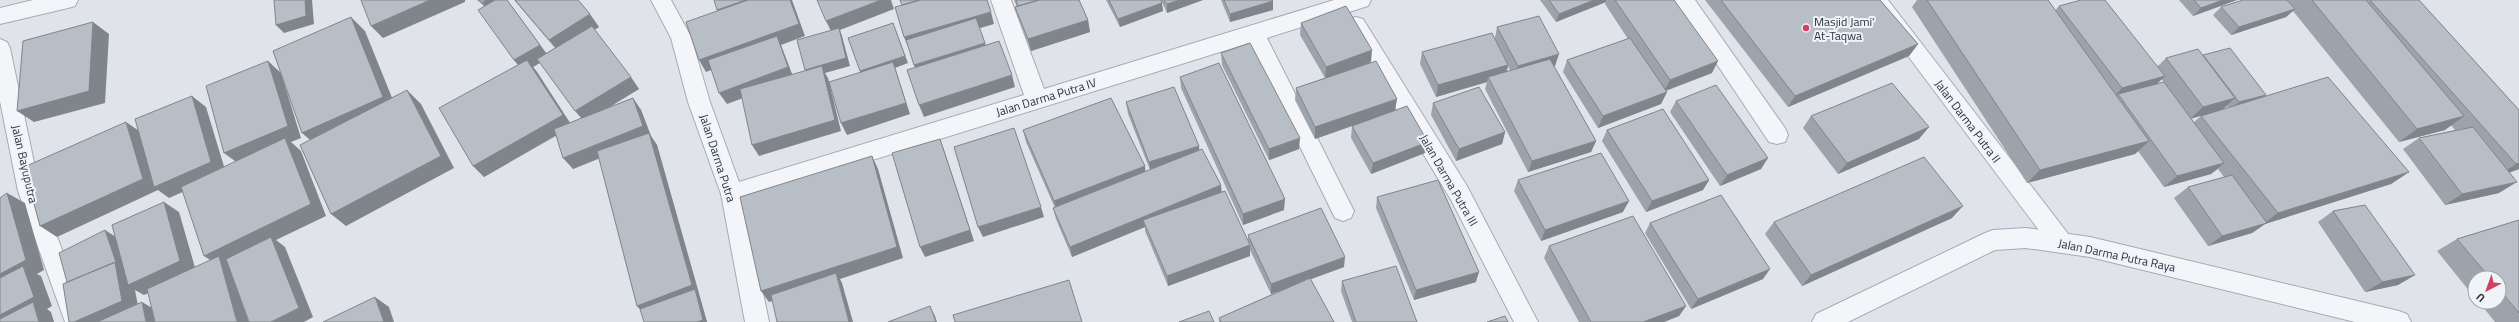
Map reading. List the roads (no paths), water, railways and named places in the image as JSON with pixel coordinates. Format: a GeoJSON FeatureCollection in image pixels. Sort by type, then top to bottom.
{"type":"FeatureCollection","features":[{"type":"Feature","properties":{"kind":"street"},"geometry":{"type":"LineString","coordinates":[[0,16],[68,0]]}},
{"type":"Feature","properties":{"kind":"street","name":"Jalan Darma Putra"},"geometry":{"type":"LineString","coordinates":[[661,0],[682,37],[699,102],[732,194],[757,322]]}},
{"type":"Feature","properties":{"kind":"street"},"geometry":{"type":"LineString","coordinates":[[1001,0],[1037,100]]}},
{"type":"Feature","properties":{"kind":"street"},"geometry":{"type":"LineString","coordinates":[[1684,0],[1777,135]]}},
{"type":"Feature","properties":{"kind":"street","name":"Jalan Darma Putra II"},"geometry":{"type":"LineString","coordinates":[[1876,0],[2061,242]]}},
{"type":"Feature","properties":{"kind":"street","name":"Jalan Darma Putra IV"},"geometry":{"type":"LineString","coordinates":[[732,194],[1254,33],[1348,2]]}},
{"type":"Feature","properties":{"kind":"street","name":"Jalan Darma Putra III"},"geometry":{"type":"LineString","coordinates":[[1348,2],[1459,193],[1526,322]]}},
{"type":"Feature","properties":{"kind":"street"},"geometry":{"type":"LineString","coordinates":[[1254,33],[1343,210]]}},
{"type":"Feature","properties":{"kind":"street","name":"Jalan Bayuputra"},"geometry":{"type":"LineString","coordinates":[[0,48],[29,192],[77,322]]}},
{"type":"Feature","properties":{"kind":"street"},"geometry":{"type":"LineString","coordinates":[[12,205],[29,192]]}},
{"type":"Feature","properties":{"kind":"street","name":"Jalan Darma Putra Raya"},"geometry":{"type":"LineString","coordinates":[[1824,322],[1993,240],[2026,238],[2090,247],[2399,322]]}},
{"type":"Feature","properties":{"kind":"place","name":"Masjid Jami' At-Taqwa"},"geometry":{"type":"Point","coordinates":[1806,28]}}]}
